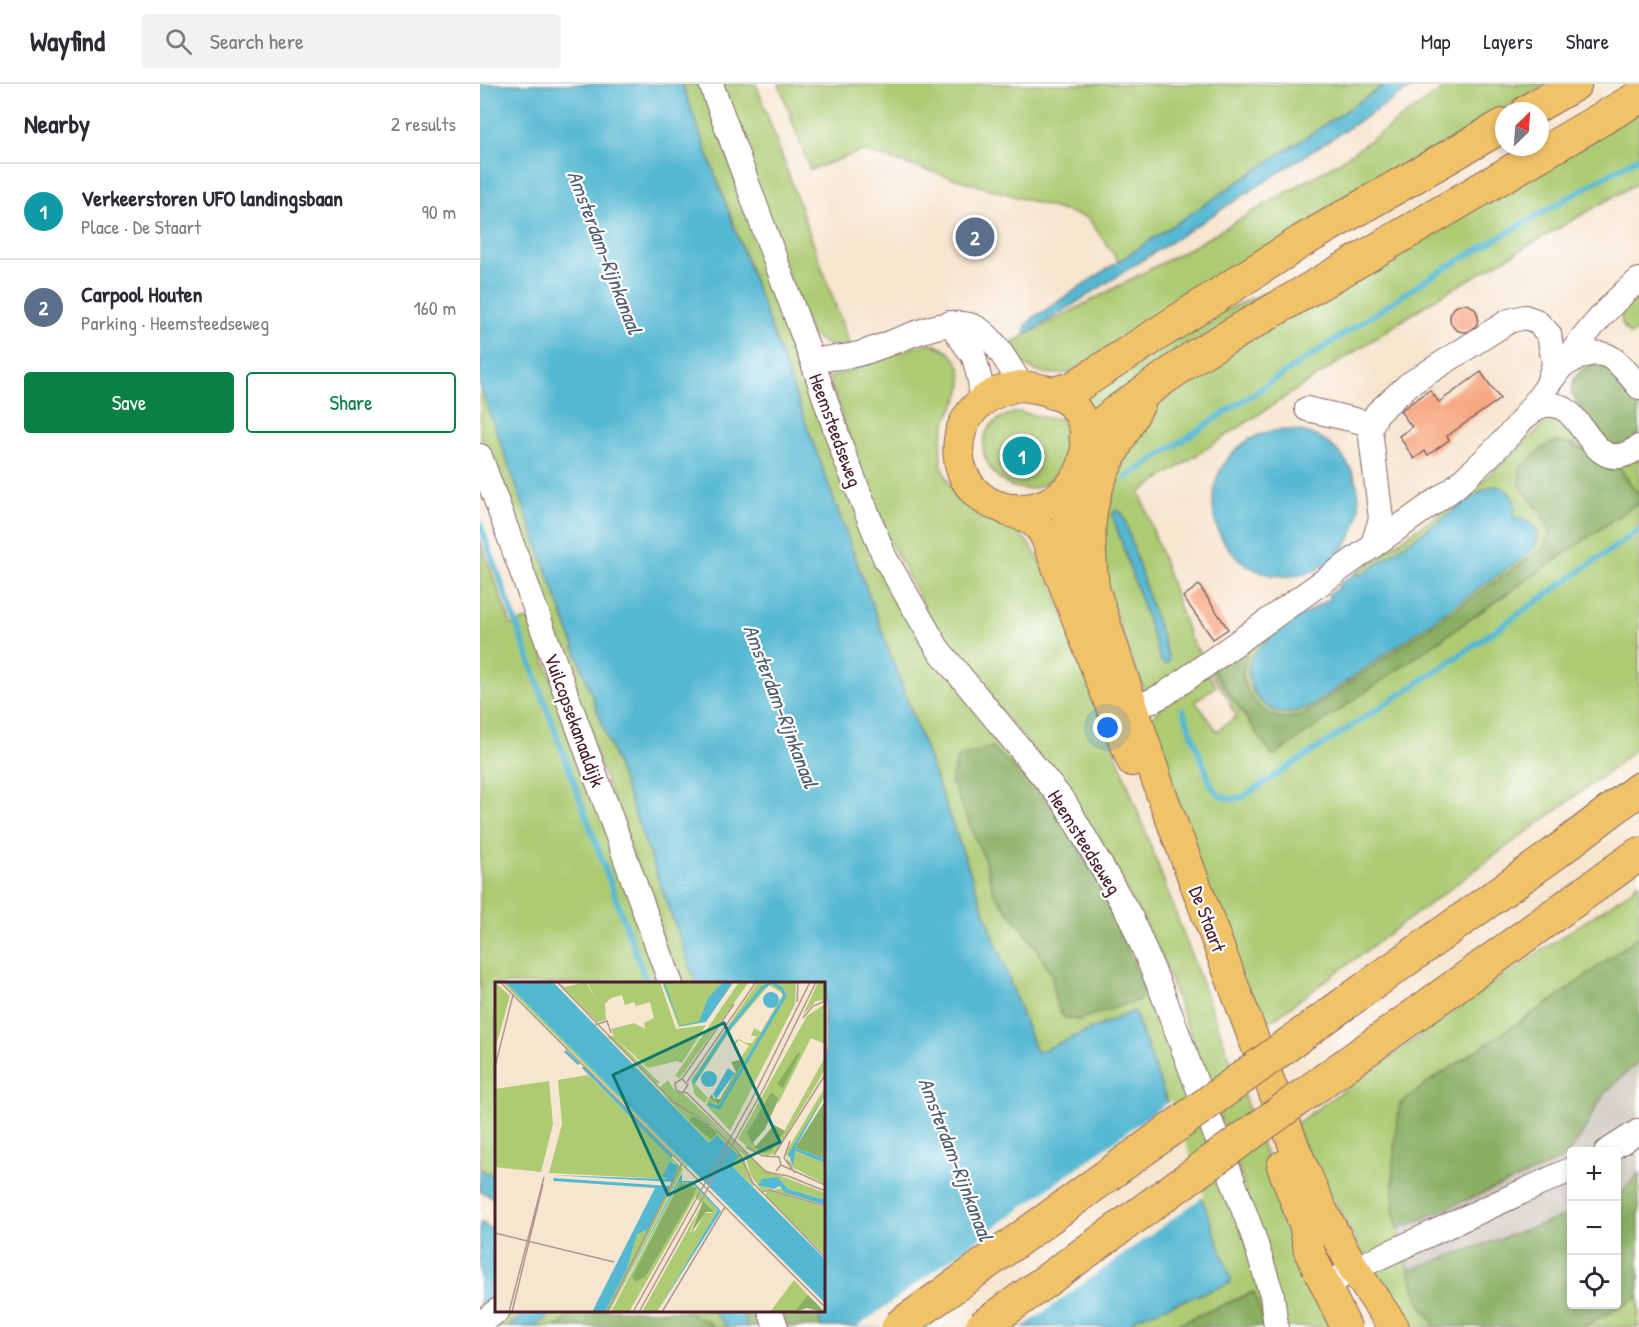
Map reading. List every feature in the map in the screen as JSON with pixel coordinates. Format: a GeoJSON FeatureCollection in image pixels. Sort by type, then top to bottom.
{"type":"FeatureCollection","features":[{"type":"Feature","properties":{"kind":"highway"},"geometry":{"type":"LineString","coordinates":[[1544,102],[1575,84]]}},
{"type":"Feature","properties":{"kind":"highway"},"geometry":{"type":"LineString","coordinates":[[1086,438],[1116,412],[1197,355],[1639,97]]}},
{"type":"Feature","properties":{"kind":"highway"},"geometry":{"type":"LineString","coordinates":[[1054,393],[1072,389],[1302,241],[1495,130]]}},
{"type":"Feature","properties":{"kind":"highway"},"geometry":{"type":"LineString","coordinates":[[1092,582],[1090,517],[1099,479],[1144,393]]}},
{"type":"Feature","properties":{"kind":"highway"},"geometry":{"type":"LineString","coordinates":[[898,1327],[1554,854],[1639,789]]}},
{"type":"Feature","properties":{"kind":"highway"},"geometry":{"type":"LineString","coordinates":[[982,1327],[1639,854]]}},
{"type":"Feature","properties":{"kind":"main road"},"geometry":{"type":"LineString","coordinates":[[1022,386],[1054,393],[1067,400],[1080,416],[1086,438],[1081,471],[1074,483],[1062,495],[1030,509],[1008,511],[987,502],[976,493],[960,465],[959,435],[972,409],[982,400],[1002,390],[1022,386]]}},
{"type":"Feature","properties":{"kind":"main road","name":"De Staart"},"geometry":{"type":"LineString","coordinates":[[1062,495],[1076,556],[1092,582],[1161,793],[1297,1154],[1323,1212],[1345,1274],[1368,1327]]}},
{"type":"Feature","properties":{"kind":"main road","name":"De Staart"},"geometry":{"type":"LineString","coordinates":[[1008,511],[1030,519],[1041,527],[1048,542],[1304,1224],[1309,1251],[1346,1327]]}},
{"type":"Feature","properties":{"kind":"main road","name":"De Staart"},"geometry":{"type":"LineString","coordinates":[[1304,1224],[1345,1274],[1394,1327]]}},
{"type":"Feature","properties":{"kind":"street","name":"Heemsteedseweg"},"geometry":{"type":"LineString","coordinates":[[711,84],[812,360],[844,455],[891,568],[938,649],[1065,802],[1131,918],[1162,992],[1252,1232],[1272,1295],[1276,1327]]}},
{"type":"Feature","properties":{"kind":"street"},"geometry":{"type":"LineString","coordinates":[[1135,709],[1165,694],[1454,488],[1485,461],[1522,419],[1624,292],[1639,280]]}},
{"type":"Feature","properties":{"kind":"street"},"geometry":{"type":"LineString","coordinates":[[1372,547],[1382,519],[1370,429],[1377,413],[1408,386],[1509,321],[1525,317],[1536,321],[1549,334],[1555,376]]}},
{"type":"Feature","properties":{"kind":"street","name":"Heemsteedseweg"},"geometry":{"type":"LineString","coordinates":[[812,360],[858,354],[950,323],[976,327],[993,342],[1022,386]]}},
{"type":"Feature","properties":{"kind":"street"},"geometry":{"type":"LineString","coordinates":[[950,323],[974,357],[982,400]]}},
{"type":"Feature","properties":{"kind":"street"},"geometry":{"type":"LineString","coordinates":[[1555,376],[1579,356],[1594,353],[1608,354],[1620,363],[1639,387]]}},
{"type":"Feature","properties":{"kind":"street"},"geometry":{"type":"LineString","coordinates":[[1522,419],[1539,407],[1552,406],[1565,409],[1575,416],[1597,449],[1611,456],[1629,454],[1639,447]]}},
{"type":"Feature","properties":{"kind":"street"},"geometry":{"type":"LineString","coordinates":[[1308,409],[1372,424]]}},
{"type":"Feature","properties":{"kind":"street","name":"Vuilcopsekanaaldijk"},"geometry":{"type":"LineString","coordinates":[[480,456],[670,982]]}},
{"type":"Feature","properties":{"kind":"street"},"geometry":{"type":"LineString","coordinates":[[1614,1147],[1639,1131]]}},
{"type":"Feature","properties":{"kind":"street"},"geometry":{"type":"LineString","coordinates":[[1345,1274],[1567,1171]]}},
{"type":"Feature","properties":{"kind":"street"},"geometry":{"type":"LineString","coordinates":[[480,1324],[497,1312]]}},
{"type":"Feature","properties":{"kind":"street"},"geometry":{"type":"LineString","coordinates":[[770,1312],[776,1327]]}},
{"type":"Feature","properties":{"kind":"shaded area"},"geometry":{"type":"Polygon","coordinates":[[[1639,1061],[1639,1173],[1621,1195],[1621,1147],[1573,1147],[1608,1090],[1639,1061]]]}},
{"type":"Feature","properties":{"kind":"shaded area"},"geometry":{"type":"Polygon","coordinates":[[[1566,1156],[1567,1215],[1409,1270],[1398,1229],[1543,1168],[1566,1156]]]}},
{"type":"Feature","properties":{"kind":"green space"},"geometry":{"type":"Polygon","coordinates":[[[682,84],[701,84],[879,564],[1039,783],[1119,907],[1239,1218],[1269,1327],[1263,1327],[1253,1292],[1171,1327],[1134,1327],[1132,1322],[1136,1318],[1230,1283],[1220,1248],[1134,1011],[1039,1052],[1035,1050],[682,84]],[[984,858],[994,893],[1031,940],[1052,975],[1055,1000],[1144,990],[1097,879],[984,858]]]}},
{"type":"Feature","properties":{"kind":"green space"},"geometry":{"type":"Polygon","coordinates":[[[719,84],[756,84],[850,346],[828,345],[809,332],[719,84]]]}},
{"type":"Feature","properties":{"kind":"green space"},"geometry":{"type":"Polygon","coordinates":[[[779,84],[1388,84],[1119,262],[1088,218],[862,151],[810,170],[779,84]]]}},
{"type":"Feature","properties":{"kind":"green space"},"geometry":{"type":"Polygon","coordinates":[[[1450,84],[1547,84],[1515,102],[1495,102],[1495,114],[1068,373],[1048,374],[1032,369],[1005,346],[1194,246],[1339,162],[1450,84]]]}},
{"type":"Feature","properties":{"kind":"green space"},"geometry":{"type":"Polygon","coordinates":[[[1639,109],[1639,182],[1435,299],[1140,492],[1190,639],[1203,657],[1151,690],[1143,690],[1103,581],[1100,513],[1145,416],[1179,382],[1639,109]]]}},
{"type":"Feature","properties":{"kind":"green space"},"geometry":{"type":"Polygon","coordinates":[[[1281,286],[1093,418],[1083,398],[1205,319],[1281,286]]]}},
{"type":"Feature","properties":{"kind":"green space"},"geometry":{"type":"Polygon","coordinates":[[[1639,297],[1639,329],[1630,335],[1622,323],[1621,314],[1627,305],[1639,297]]]}},
{"type":"Feature","properties":{"kind":"green space"},"geometry":{"type":"Polygon","coordinates":[[[929,343],[951,354],[959,366],[962,381],[960,394],[943,432],[941,459],[944,472],[956,495],[974,513],[1013,530],[1025,539],[1049,579],[1311,1276],[1338,1327],[1284,1327],[1241,1176],[1162,957],[1100,840],[1051,771],[939,635],[877,517],[829,378],[929,343]]]}},
{"type":"Feature","properties":{"kind":"green space"},"geometry":{"type":"Polygon","coordinates":[[[1590,362],[1610,366],[1639,402],[1639,434],[1621,446],[1608,446],[1571,394],[1574,378],[1590,362]]]}},
{"type":"Feature","properties":{"kind":"green space"},"geometry":{"type":"Polygon","coordinates":[[[480,386],[696,982],[679,982],[480,435],[480,386]]]}},
{"type":"Feature","properties":{"kind":"green space"},"geometry":{"type":"Polygon","coordinates":[[[1017,412],[1061,418],[1068,444],[1066,457],[1059,470],[1041,485],[1022,489],[1005,483],[992,470],[984,454],[985,437],[995,422],[1017,412]]]}},
{"type":"Feature","properties":{"kind":"green space"},"geometry":{"type":"Polygon","coordinates":[[[1552,420],[1569,424],[1590,452],[1520,485],[1551,531],[1544,548],[1300,717],[1274,716],[1254,701],[1243,678],[1249,643],[1298,612],[1303,616],[1263,644],[1249,675],[1252,691],[1262,703],[1311,706],[1528,554],[1537,541],[1512,516],[1515,509],[1482,491],[1360,576],[1357,572],[1477,486],[1543,425],[1552,420]]]}},
{"type":"Feature","properties":{"kind":"green space"},"geometry":{"type":"Polygon","coordinates":[[[1554,442],[1571,444],[1617,464],[1639,496],[1639,502],[1273,756],[1210,666],[1249,643],[1243,678],[1249,694],[1260,707],[1274,716],[1282,718],[1301,716],[1544,548],[1551,531],[1520,485],[1520,468],[1543,448],[1554,442]]]}},
{"type":"Feature","properties":{"kind":"green space"},"geometry":{"type":"Polygon","coordinates":[[[1639,459],[1639,496],[1617,464],[1639,459]]]}},
{"type":"Feature","properties":{"kind":"green space"},"geometry":{"type":"Polygon","coordinates":[[[1639,502],[1639,745],[1616,766],[1256,1032],[1149,722],[1175,694],[1207,673],[1216,686],[1195,701],[1217,731],[1237,716],[1229,704],[1231,702],[1209,671],[1212,669],[1273,756],[1639,502]]]}},
{"type":"Feature","properties":{"kind":"green space"},"geometry":{"type":"Polygon","coordinates":[[[480,540],[511,625],[530,619],[663,982],[495,982],[495,1176],[480,1169],[480,540]]]}},
{"type":"Feature","properties":{"kind":"green space"},"geometry":{"type":"Polygon","coordinates":[[[992,747],[1037,789],[1075,841],[1097,879],[1144,990],[1139,1000],[1077,1020],[1063,1017],[1055,1000],[1052,974],[1031,940],[994,893],[984,858],[951,781],[958,758],[992,747]]]}},
{"type":"Feature","properties":{"kind":"green space"},"geometry":{"type":"Polygon","coordinates":[[[1639,882],[1639,936],[1552,1001],[1430,1081],[1400,1104],[1393,1210],[1418,1300],[1436,1327],[1403,1327],[1293,1126],[1503,976],[1629,892],[1639,882]]]}},
{"type":"Feature","properties":{"kind":"green space"},"geometry":{"type":"Polygon","coordinates":[[[1639,936],[1639,1061],[1608,1090],[1580,1138],[1573,1147],[1567,1147],[1566,1156],[1543,1168],[1398,1229],[1395,1214],[1393,1166],[1400,1104],[1430,1081],[1552,1001],[1639,936]]]}},
{"type":"Feature","properties":{"kind":"green space"},"geometry":{"type":"Polygon","coordinates":[[[1639,1173],[1639,1297],[1621,1306],[1621,1201],[1621,1193],[1639,1173]]]}},
{"type":"Feature","properties":{"kind":"green space"},"geometry":{"type":"Polygon","coordinates":[[[1567,1215],[1567,1309],[1616,1309],[1582,1327],[1436,1327],[1418,1300],[1409,1270],[1567,1215]]]}},
{"type":"Feature","properties":{"kind":"green space"},"geometry":{"type":"Polygon","coordinates":[[[1254,1292],[1263,1327],[1171,1327],[1254,1292]]]}},
{"type":"Feature","properties":{"kind":"green space"},"geometry":{"type":"Polygon","coordinates":[[[495,1293],[495,1312],[528,1312],[508,1327],[480,1327],[480,1305],[495,1293]]]}},
{"type":"Feature","properties":{"kind":"green space"},"geometry":{"type":"Polygon","coordinates":[[[1639,1297],[1639,1327],[1582,1327],[1616,1309],[1621,1309],[1621,1306],[1639,1297]]]}},
{"type":"Feature","properties":{"kind":"green space"},"geometry":{"type":"Polygon","coordinates":[[[554,1312],[714,1312],[727,1327],[535,1327],[554,1312]]]}},
{"type":"Feature","properties":{"kind":"green space"},"geometry":{"type":"Polygon","coordinates":[[[575,1312],[686,1312],[709,1322],[713,1327],[556,1327],[575,1312]]]}},
{"type":"Feature","properties":{"kind":"green space"},"geometry":{"type":"Polygon","coordinates":[[[741,1312],[762,1312],[768,1327],[747,1327],[741,1312]]]}},
{"type":"Feature","properties":{"kind":"green space"},"geometry":{"type":"Polygon","coordinates":[[[780,1312],[816,1312],[822,1327],[787,1327],[780,1312]]]}},
{"type":"Feature","properties":{"kind":"water","name":"Amsterdam-Rijnkanaal"},"geometry":{"type":"Polygon","coordinates":[[[480,84],[682,84],[1035,1050],[1039,1052],[1134,1011],[1231,1278],[1230,1283],[1136,1318],[1132,1322],[1134,1327],[822,1327],[816,1312],[825,1312],[825,982],[696,982],[480,386],[480,84]]]}},
{"type":"Feature","properties":{"kind":"water"},"geometry":{"type":"Polygon","coordinates":[[[1386,84],[1417,84],[1027,334],[1025,333],[1026,325],[1033,318],[1386,84]]]}},
{"type":"Feature","properties":{"kind":"water"},"geometry":{"type":"Polygon","coordinates":[[[1286,430],[1314,436],[1337,452],[1353,475],[1359,503],[1353,531],[1337,554],[1314,570],[1286,576],[1258,570],[1235,554],[1219,531],[1213,503],[1219,475],[1235,452],[1258,436],[1286,430]]]}},
{"type":"Feature","properties":{"kind":"water"},"geometry":{"type":"Polygon","coordinates":[[[1497,486],[1507,491],[1512,497],[1515,506],[1513,516],[1529,522],[1536,530],[1536,542],[1528,554],[1311,706],[1296,712],[1283,713],[1264,704],[1253,690],[1248,674],[1252,657],[1265,642],[1330,598],[1328,595],[1339,587],[1338,585],[1357,572],[1360,576],[1482,491],[1497,486]]]}},
{"type":"Feature","properties":{"kind":"water"},"geometry":{"type":"Polygon","coordinates":[[[1116,510],[1123,514],[1169,658],[1168,663],[1164,664],[1161,661],[1114,520],[1113,514],[1116,510]]]}},
{"type":"Feature","properties":{"kind":"water"},"geometry":{"type":"Polygon","coordinates":[[[480,1169],[495,1176],[495,1198],[480,1191],[480,1169]]]}},
{"type":"Feature","properties":{"kind":"water"},"geometry":{"type":"Polygon","coordinates":[[[480,1222],[495,1230],[495,1293],[480,1305],[480,1222]]]}},
{"type":"Feature","properties":{"kind":"water"},"geometry":{"type":"Polygon","coordinates":[[[528,1312],[556,1312],[535,1327],[508,1327],[528,1312]]]}},
{"type":"Feature","properties":{"kind":"water"},"geometry":{"type":"Polygon","coordinates":[[[714,1312],[741,1312],[747,1327],[727,1327],[714,1312]]]}},
{"type":"Feature","properties":{"kind":"pier"},"geometry":{"type":"Polygon","coordinates":[[[1171,1100],[1204,1196],[1023,1327],[857,1327],[1171,1100]]]}},
{"type":"Feature","properties":{"kind":"building"},"geometry":{"type":"Polygon","coordinates":[[[1464,304],[1474,308],[1478,318],[1474,328],[1464,332],[1454,328],[1450,318],[1454,308],[1464,304]]]}},
{"type":"Feature","properties":{"kind":"building"},"geometry":{"type":"Polygon","coordinates":[[[1481,372],[1500,399],[1447,436],[1449,440],[1428,455],[1425,451],[1414,459],[1399,436],[1412,427],[1400,411],[1430,390],[1439,402],[1481,372]]]}},
{"type":"Feature","properties":{"kind":"building"},"geometry":{"type":"Polygon","coordinates":[[[1199,585],[1228,629],[1213,639],[1183,597],[1199,585]]]}},
{"type":"Feature","properties":{"kind":"waterway"},"geometry":{"type":"LineString","coordinates":[[1127,477],[1432,276],[1639,157]]}},
{"type":"Feature","properties":{"kind":"waterway"},"geometry":{"type":"LineString","coordinates":[[480,524],[646,982]]}},
{"type":"Feature","properties":{"kind":"waterway"},"geometry":{"type":"LineString","coordinates":[[1183,710],[1212,787],[1224,797],[1241,798],[1447,664],[1639,530]]}},
{"type":"Feature","properties":{"kind":"place","name":"Carpool Houten"},"geometry":{"type":"Point","coordinates":[975,237]}},
{"type":"Feature","properties":{"kind":"place","name":"Verkeerstoren UFO landingsbaan"},"geometry":{"type":"Point","coordinates":[1022,456]}}]}
